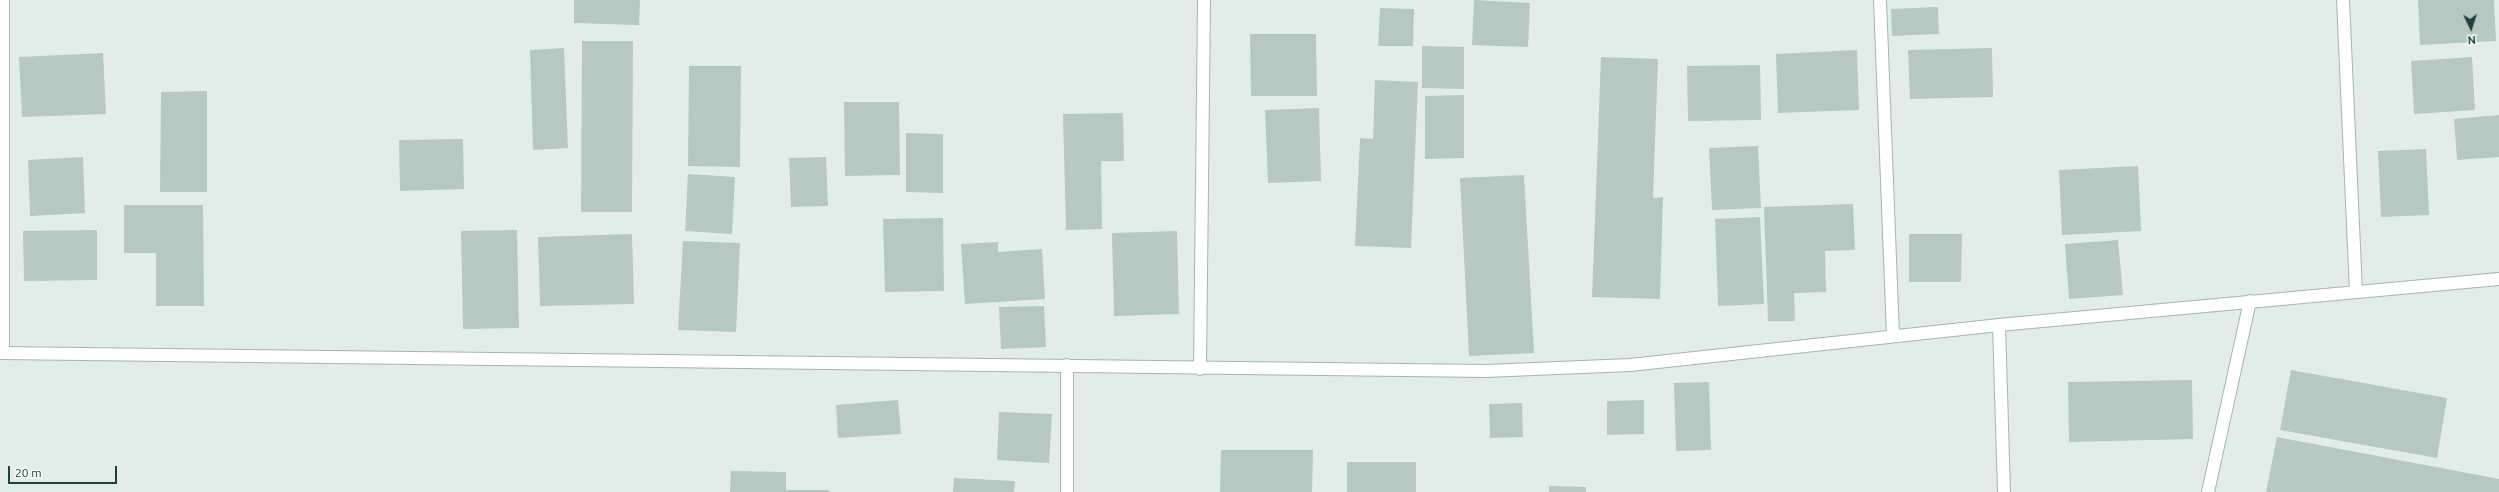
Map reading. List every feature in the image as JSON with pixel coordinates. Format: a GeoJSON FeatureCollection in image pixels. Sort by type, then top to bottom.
{"type":"FeatureCollection","features":[{"type":"Feature","properties":{"kind":"street"},"geometry":{"type":"LineString","coordinates":[[3,0],[2,353],[1067,365],[1200,369],[1486,370],[1622,365],[1999,325],[2250,301],[2499,280]]}},
{"type":"Feature","properties":{"kind":"street"},"geometry":{"type":"LineString","coordinates":[[1200,369],[1204,0]]}},
{"type":"Feature","properties":{"kind":"street"},"geometry":{"type":"LineString","coordinates":[[1880,0],[1893,336]]}},
{"type":"Feature","properties":{"kind":"street"},"geometry":{"type":"LineString","coordinates":[[2343,0],[2356,292]]}},
{"type":"Feature","properties":{"kind":"street"},"geometry":{"type":"LineString","coordinates":[[2208,492],[2250,301]]}},
{"type":"Feature","properties":{"kind":"street"},"geometry":{"type":"LineString","coordinates":[[1999,325],[2004,492]]}},
{"type":"Feature","properties":{"kind":"street"},"geometry":{"type":"LineString","coordinates":[[1067,365],[1067,492]]}},
{"type":"Feature","properties":{"kind":"building"},"geometry":{"type":"Polygon","coordinates":[[[574,0],[640,0],[639,25],[574,23],[574,0]]]}},
{"type":"Feature","properties":{"kind":"building"},"geometry":{"type":"Polygon","coordinates":[[[1474,0],[1530,3],[1528,47],[1472,45],[1474,0]]]}},
{"type":"Feature","properties":{"kind":"building"},"geometry":{"type":"Polygon","coordinates":[[[2418,0],[2494,0],[2496,41],[2420,45],[2418,0]]]}},
{"type":"Feature","properties":{"kind":"building"},"geometry":{"type":"Polygon","coordinates":[[[1938,7],[1939,34],[1892,36],[1891,9],[1938,7]]]}},
{"type":"Feature","properties":{"kind":"building"},"geometry":{"type":"Polygon","coordinates":[[[1380,8],[1414,9],[1413,46],[1378,46],[1380,8]]]}},
{"type":"Feature","properties":{"kind":"building"},"geometry":{"type":"Polygon","coordinates":[[[1250,34],[1316,34],[1317,96],[1251,96],[1250,34]]]}},
{"type":"Feature","properties":{"kind":"building"},"geometry":{"type":"Polygon","coordinates":[[[582,41],[633,41],[632,212],[581,212],[582,41]]]}},
{"type":"Feature","properties":{"kind":"building"},"geometry":{"type":"Polygon","coordinates":[[[1422,46],[1464,47],[1464,89],[1422,88],[1422,46]]]}},
{"type":"Feature","properties":{"kind":"building"},"geometry":{"type":"Polygon","coordinates":[[[564,48],[568,148],[533,150],[530,50],[564,48]]]}},
{"type":"Feature","properties":{"kind":"building"},"geometry":{"type":"Polygon","coordinates":[[[1992,48],[1993,97],[1910,99],[1908,50],[1992,48]]]}},
{"type":"Feature","properties":{"kind":"building"},"geometry":{"type":"Polygon","coordinates":[[[1857,50],[1859,110],[1778,113],[1776,54],[1857,50]]]}},
{"type":"Feature","properties":{"kind":"building"},"geometry":{"type":"Polygon","coordinates":[[[103,53],[106,114],[22,117],[19,57],[103,53]]]}},
{"type":"Feature","properties":{"kind":"building"},"geometry":{"type":"Polygon","coordinates":[[[1601,57],[1658,59],[1653,198],[1663,197],[1660,299],[1592,297],[1601,57]]]}},
{"type":"Feature","properties":{"kind":"building"},"geometry":{"type":"Polygon","coordinates":[[[2472,57],[2475,110],[2414,114],[2411,61],[2472,57]]]}},
{"type":"Feature","properties":{"kind":"building"},"geometry":{"type":"Polygon","coordinates":[[[1760,65],[1761,120],[1688,121],[1687,66],[1760,65]]]}},
{"type":"Feature","properties":{"kind":"building"},"geometry":{"type":"Polygon","coordinates":[[[689,66],[741,66],[740,167],[688,166],[689,66]]]}},
{"type":"Feature","properties":{"kind":"building"},"geometry":{"type":"Polygon","coordinates":[[[1375,80],[1418,82],[1411,248],[1355,246],[1360,138],[1373,139],[1375,80]]]}},
{"type":"Feature","properties":{"kind":"building"},"geometry":{"type":"Polygon","coordinates":[[[207,91],[207,192],[160,192],[161,92],[207,91]]]}},
{"type":"Feature","properties":{"kind":"building"},"geometry":{"type":"Polygon","coordinates":[[[1464,95],[1464,158],[1425,159],[1425,96],[1464,95]]]}},
{"type":"Feature","properties":{"kind":"building"},"geometry":{"type":"Polygon","coordinates":[[[844,102],[899,102],[900,175],[845,176],[844,102]]]}},
{"type":"Feature","properties":{"kind":"building"},"geometry":{"type":"Polygon","coordinates":[[[1319,108],[1321,181],[1268,183],[1265,110],[1319,108]]]}},
{"type":"Feature","properties":{"kind":"building"},"geometry":{"type":"Polygon","coordinates":[[[1123,113],[1124,161],[1101,161],[1102,229],[1066,230],[1063,114],[1123,113]]]}},
{"type":"Feature","properties":{"kind":"building"},"geometry":{"type":"Polygon","coordinates":[[[2499,115],[2499,157],[2457,160],[2454,119],[2499,115]]]}},
{"type":"Feature","properties":{"kind":"building"},"geometry":{"type":"Polygon","coordinates":[[[906,133],[943,134],[943,193],[906,192],[906,133]]]}},
{"type":"Feature","properties":{"kind":"building"},"geometry":{"type":"Polygon","coordinates":[[[463,139],[464,189],[400,191],[399,140],[463,139]]]}},
{"type":"Feature","properties":{"kind":"building"},"geometry":{"type":"Polygon","coordinates":[[[1758,146],[1761,208],[1712,210],[1709,148],[1758,146]]]}},
{"type":"Feature","properties":{"kind":"building"},"geometry":{"type":"Polygon","coordinates":[[[2426,149],[2429,215],[2381,217],[2378,151],[2426,149]]]}},
{"type":"Feature","properties":{"kind":"building"},"geometry":{"type":"Polygon","coordinates":[[[83,157],[85,213],[30,216],[28,160],[83,157]]]}},
{"type":"Feature","properties":{"kind":"building"},"geometry":{"type":"Polygon","coordinates":[[[826,157],[828,206],[791,207],[789,158],[826,157]]]}},
{"type":"Feature","properties":{"kind":"building"},"geometry":{"type":"Polygon","coordinates":[[[2138,166],[2141,231],[2062,235],[2059,170],[2138,166]]]}},
{"type":"Feature","properties":{"kind":"building"},"geometry":{"type":"Polygon","coordinates":[[[688,174],[735,177],[732,234],[685,231],[688,174]]]}},
{"type":"Feature","properties":{"kind":"building"},"geometry":{"type":"Polygon","coordinates":[[[1524,175],[1534,353],[1469,356],[1460,178],[1524,175]]]}},
{"type":"Feature","properties":{"kind":"building"},"geometry":{"type":"Polygon","coordinates":[[[1853,204],[1855,250],[1825,251],[1826,292],[1794,293],[1795,321],[1768,321],[1764,207],[1853,204]]]}},
{"type":"Feature","properties":{"kind":"building"},"geometry":{"type":"Polygon","coordinates":[[[124,205],[203,205],[204,306],[156,306],[156,253],[124,253],[124,205]]]}},
{"type":"Feature","properties":{"kind":"building"},"geometry":{"type":"Polygon","coordinates":[[[1760,217],[1764,304],[1718,306],[1715,219],[1760,217]]]}},
{"type":"Feature","properties":{"kind":"building"},"geometry":{"type":"Polygon","coordinates":[[[943,218],[944,291],[885,292],[883,219],[943,218]]]}},
{"type":"Feature","properties":{"kind":"building"},"geometry":{"type":"Polygon","coordinates":[[[97,230],[97,280],[24,281],[23,231],[97,230]]]}},
{"type":"Feature","properties":{"kind":"building"},"geometry":{"type":"Polygon","coordinates":[[[517,230],[519,328],[463,329],[461,231],[517,230]]]}},
{"type":"Feature","properties":{"kind":"building"},"geometry":{"type":"Polygon","coordinates":[[[1177,231],[1179,314],[1114,316],[1112,233],[1177,231]]]}},
{"type":"Feature","properties":{"kind":"building"},"geometry":{"type":"Polygon","coordinates":[[[632,234],[634,304],[540,306],[538,237],[632,234]]]}},
{"type":"Feature","properties":{"kind":"building"},"geometry":{"type":"Polygon","coordinates":[[[1909,234],[1962,234],[1961,282],[1909,282],[1909,234]]]}},
{"type":"Feature","properties":{"kind":"building"},"geometry":{"type":"Polygon","coordinates":[[[2118,240],[2123,295],[2069,299],[2065,244],[2118,240]]]}},
{"type":"Feature","properties":{"kind":"building"},"geometry":{"type":"Polygon","coordinates":[[[683,241],[740,243],[736,332],[678,330],[683,241]]]}},
{"type":"Feature","properties":{"kind":"building"},"geometry":{"type":"Polygon","coordinates":[[[998,242],[998,252],[1042,249],[1045,299],[965,304],[961,244],[998,242]]]}},
{"type":"Feature","properties":{"kind":"building"},"geometry":{"type":"Polygon","coordinates":[[[1044,306],[1046,347],[1001,349],[999,307],[1044,306]]]}},
{"type":"Feature","properties":{"kind":"building"},"geometry":{"type":"Polygon","coordinates":[[[2291,370],[2447,398],[2437,458],[2280,430],[2291,370]]]}},
{"type":"Feature","properties":{"kind":"building"},"geometry":{"type":"Polygon","coordinates":[[[2192,380],[2193,439],[2069,442],[2068,382],[2192,380]]]}},
{"type":"Feature","properties":{"kind":"building"},"geometry":{"type":"Polygon","coordinates":[[[1709,382],[1711,450],[1676,451],[1674,383],[1709,382]]]}},
{"type":"Feature","properties":{"kind":"building"},"geometry":{"type":"Polygon","coordinates":[[[898,400],[901,434],[838,438],[836,405],[898,400]]]}},
{"type":"Feature","properties":{"kind":"building"},"geometry":{"type":"Polygon","coordinates":[[[1644,400],[1644,434],[1607,435],[1607,401],[1644,400]]]}},
{"type":"Feature","properties":{"kind":"building"},"geometry":{"type":"Polygon","coordinates":[[[1522,403],[1523,437],[1490,438],[1489,404],[1522,403]]]}},
{"type":"Feature","properties":{"kind":"building"},"geometry":{"type":"Polygon","coordinates":[[[999,412],[1052,414],[1049,463],[997,460],[999,412]]]}},
{"type":"Feature","properties":{"kind":"building"},"geometry":{"type":"Polygon","coordinates":[[[2277,437],[2499,479],[2499,492],[2266,492],[2277,437]]]}},
{"type":"Feature","properties":{"kind":"building"},"geometry":{"type":"Polygon","coordinates":[[[1221,450],[1313,450],[1312,492],[1220,492],[1221,450]]]}},
{"type":"Feature","properties":{"kind":"building"},"geometry":{"type":"Polygon","coordinates":[[[1347,462],[1416,462],[1416,492],[1347,492],[1347,462]]]}},
{"type":"Feature","properties":{"kind":"building"},"geometry":{"type":"Polygon","coordinates":[[[731,471],[786,472],[786,490],[829,490],[829,492],[730,492],[731,471]]]}},
{"type":"Feature","properties":{"kind":"building"},"geometry":{"type":"Polygon","coordinates":[[[954,478],[1015,481],[1014,492],[953,492],[954,478]]]}},
{"type":"Feature","properties":{"kind":"building"},"geometry":{"type":"Polygon","coordinates":[[[1549,486],[1586,487],[1586,492],[1549,492],[1549,486]]]}}]}
